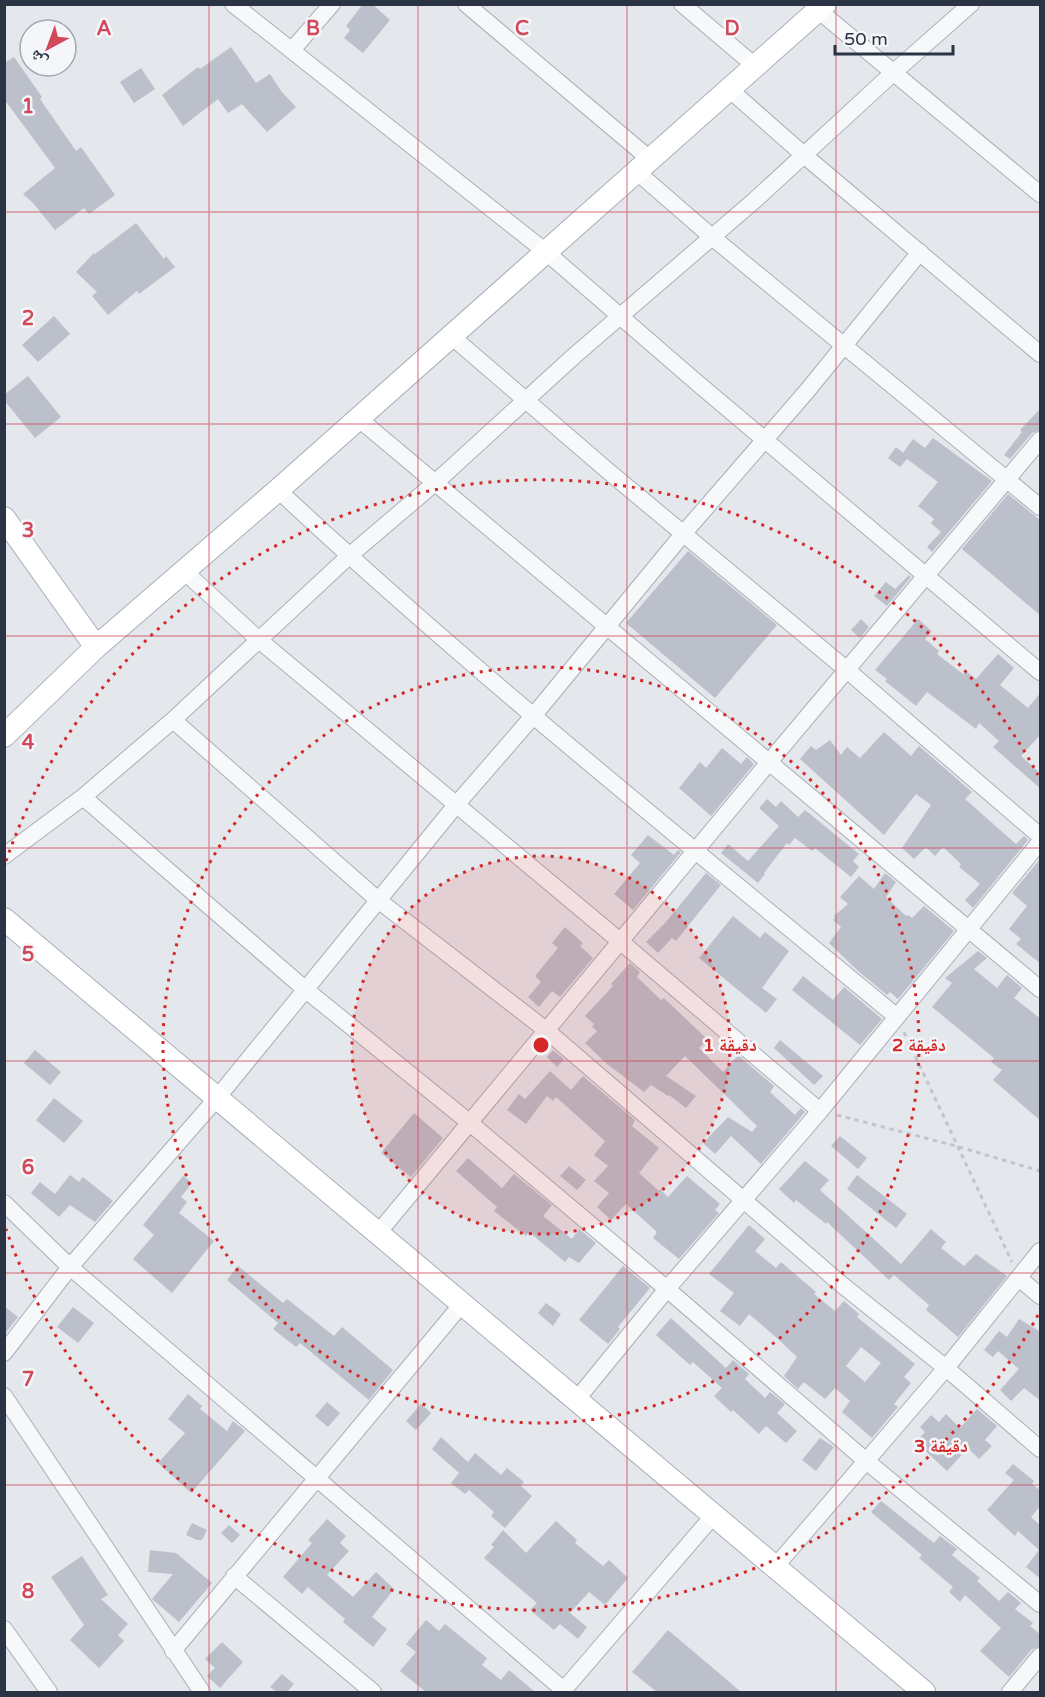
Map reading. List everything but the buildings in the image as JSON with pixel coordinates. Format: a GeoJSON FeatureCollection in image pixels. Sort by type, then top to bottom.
{"type":"FeatureCollection","features":[{"type":"Feature","properties":{"kind":"street"},"geometry":{"type":"LineString","coordinates":[[233,4],[546,252],[1041,672]]}},
{"type":"Feature","properties":{"kind":"street"},"geometry":{"type":"LineString","coordinates":[[292,50],[332,4]]}},
{"type":"Feature","properties":{"kind":"street"},"geometry":{"type":"LineString","coordinates":[[466,4],[644,166],[712,237],[1041,507]]}},
{"type":"Feature","properties":{"kind":"street"},"geometry":{"type":"LineString","coordinates":[[682,4],[755,66]]}},
{"type":"Feature","properties":{"kind":"street"},"geometry":{"type":"LineString","coordinates":[[4,856],[83,797],[173,720],[349,556],[436,482],[525,400],[804,156],[971,4]]}},
{"type":"Feature","properties":{"kind":"street"},"geometry":{"type":"LineString","coordinates":[[4,736],[96,647],[359,419],[450,335],[644,166],[821,7],[894,72],[1041,194]]}},
{"type":"Feature","properties":{"kind":"street"},"geometry":{"type":"LineString","coordinates":[[729,89],[804,156],[1041,354]]}},
{"type":"Feature","properties":{"kind":"street"},"geometry":{"type":"LineString","coordinates":[[4,1353],[70,1267],[217,1098],[456,805],[845,345],[920,252]]}},
{"type":"Feature","properties":{"kind":"street"},"geometry":{"type":"LineString","coordinates":[[450,335],[683,534],[848,670],[1041,836]]}},
{"type":"Feature","properties":{"kind":"street"},"geometry":{"type":"LineString","coordinates":[[359,419],[1041,989]]}},
{"type":"Feature","properties":{"kind":"street"},"geometry":{"type":"LineString","coordinates":[[378,1233],[695,850],[1041,440]]}},
{"type":"Feature","properties":{"kind":"street"},"geometry":{"type":"LineString","coordinates":[[278,490],[349,556],[534,715],[897,1017]]}},
{"type":"Feature","properties":{"kind":"street"},"geometry":{"type":"LineString","coordinates":[[4,518],[96,647]]}},
{"type":"Feature","properties":{"kind":"street"},"geometry":{"type":"LineString","coordinates":[[184,571],[260,640],[820,1111]]}},
{"type":"Feature","properties":{"kind":"street"},"geometry":{"type":"LineString","coordinates":[[173,720],[378,900],[546,1030],[841,1284],[946,1368],[1041,1449]]}},
{"type":"Feature","properties":{"kind":"street"},"geometry":{"type":"LineString","coordinates":[[83,797],[306,990],[470,1124],[866,1460],[1041,1604]]}},
{"type":"Feature","properties":{"kind":"street"},"geometry":{"type":"LineString","coordinates":[[577,1399],[667,1289],[820,1111],[1041,842]]}},
{"type":"Feature","properties":{"kind":"street"},"geometry":{"type":"LineString","coordinates":[[4,920],[924,1692]]}},
{"type":"Feature","properties":{"kind":"street"},"geometry":{"type":"LineString","coordinates":[[4,1203],[70,1267],[564,1692],[713,1516]]}},
{"type":"Feature","properties":{"kind":"street"},"geometry":{"type":"LineString","coordinates":[[775,1567],[946,1368],[1041,1251]]}},
{"type":"Feature","properties":{"kind":"street"},"geometry":{"type":"LineString","coordinates":[[1019,1278],[1041,1296]]}},
{"type":"Feature","properties":{"kind":"street"},"geometry":{"type":"LineString","coordinates":[[173,1651],[462,1304]]}},
{"type":"Feature","properties":{"kind":"street"},"geometry":{"type":"LineString","coordinates":[[4,1395],[202,1692]]}},
{"type":"Feature","properties":{"kind":"street"},"geometry":{"type":"LineString","coordinates":[[234,1576],[373,1692]]}},
{"type":"Feature","properties":{"kind":"street"},"geometry":{"type":"LineString","coordinates":[[4,1629],[50,1692]]}},
{"type":"Feature","properties":{"kind":"street"},"geometry":{"type":"LineString","coordinates":[[1010,1692],[1041,1656]]}},
{"type":"Feature","properties":{"kind":"path"},"geometry":{"type":"LineString","coordinates":[[897,1017],[1019,1278]]}},
{"type":"Feature","properties":{"kind":"path"},"geometry":{"type":"LineString","coordinates":[[820,1111],[956,1146],[1041,1171]]}}]}
